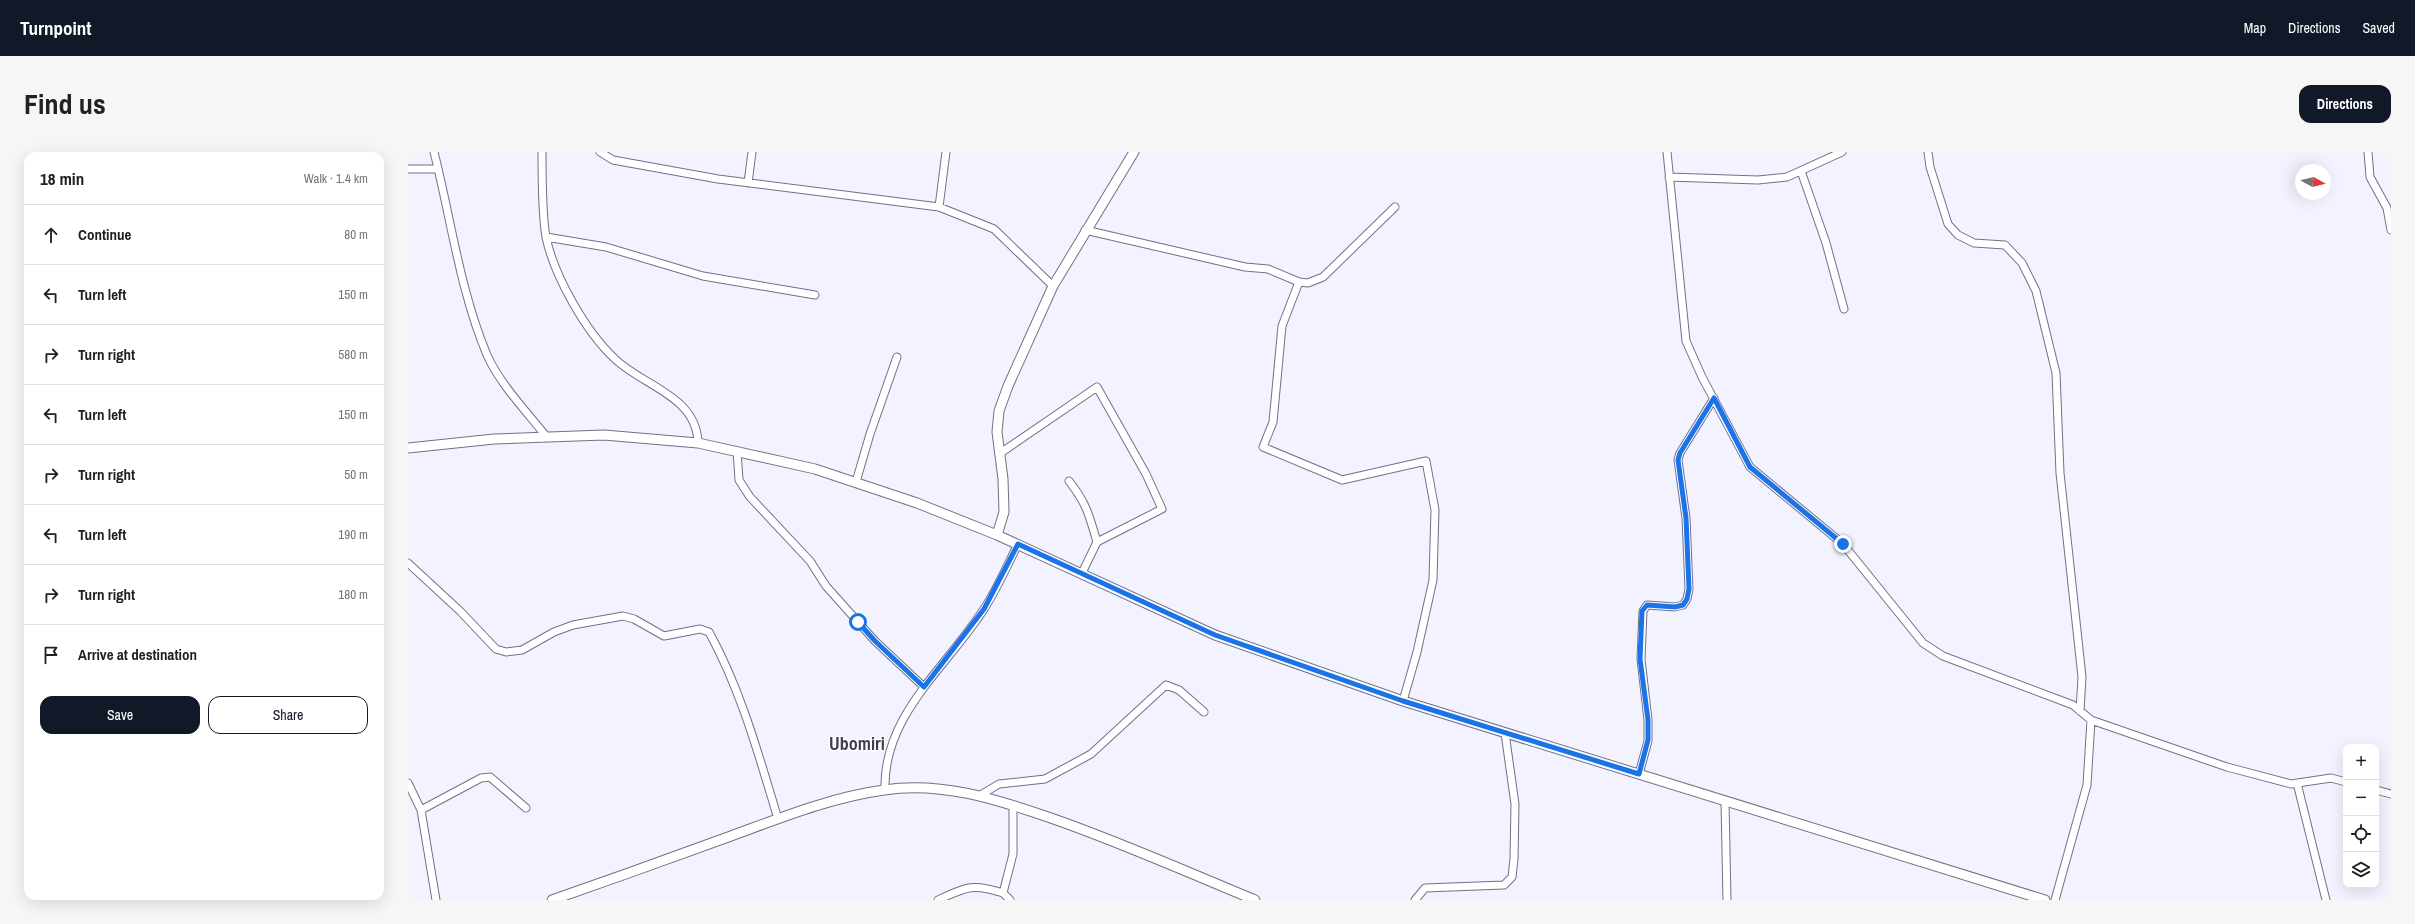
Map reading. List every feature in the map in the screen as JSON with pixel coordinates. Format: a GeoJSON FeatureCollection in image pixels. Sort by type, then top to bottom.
{"type":"FeatureCollection","features":[{"type":"Feature","properties":{"kind":"main road"},"geometry":{"type":"LineString","coordinates":[[997,535],[1004,512],[1003,479],[997,432],[999,411],[1008,386],[1053,286],[1085,230],[1134,152]]}},
{"type":"Feature","properties":{"kind":"main road"},"geometry":{"type":"LineString","coordinates":[[408,448],[494,439],[604,435],[698,443],[815,469],[917,502],[997,535],[1215,635],[1403,701],[2045,900]]}},
{"type":"Feature","properties":{"kind":"main road"},"geometry":{"type":"LineString","coordinates":[[552,900],[778,819],[847,798],[885,789],[939,789],[979,796],[1013,805],[1086,830],[1255,900]]}},
{"type":"Feature","properties":{"kind":"street"},"geometry":{"type":"LineString","coordinates":[[434,152],[469,304],[488,356],[505,383],[546,436]]}},
{"type":"Feature","properties":{"kind":"street"},"geometry":{"type":"LineString","coordinates":[[542,152],[546,236],[564,287],[598,340],[616,360],[662,389],[690,415],[698,430],[698,443]]}},
{"type":"Feature","properties":{"kind":"street"},"geometry":{"type":"LineString","coordinates":[[600,152],[613,160],[748,183],[939,207],[994,229],[1053,286]]}},
{"type":"Feature","properties":{"kind":"street"},"geometry":{"type":"LineString","coordinates":[[613,160],[616,152]]}},
{"type":"Feature","properties":{"kind":"street"},"geometry":{"type":"LineString","coordinates":[[748,183],[752,152]]}},
{"type":"Feature","properties":{"kind":"street"},"geometry":{"type":"LineString","coordinates":[[939,207],[946,152]]}},
{"type":"Feature","properties":{"kind":"street"},"geometry":{"type":"LineString","coordinates":[[1667,152],[1686,341],[1714,398],[1750,467],[1843,544],[1923,643],[1943,656],[2073,705],[2091,720],[2227,767],[2291,784],[2331,778],[2343,781]]}},
{"type":"Feature","properties":{"kind":"street"},"geometry":{"type":"LineString","coordinates":[[1669,177],[1758,180],[1786,177],[1842,152]]}},
{"type":"Feature","properties":{"kind":"street"},"geometry":{"type":"LineString","coordinates":[[1928,152],[1930,167],[1948,224],[1958,235],[1974,243],[2005,245],[2022,263],[2036,291],[2056,373],[2060,473],[2082,677],[2080,711]]}},
{"type":"Feature","properties":{"kind":"street"},"geometry":{"type":"LineString","coordinates":[[2368,152],[2370,177],[2387,208],[2391,230]]}},
{"type":"Feature","properties":{"kind":"street"},"geometry":{"type":"LineString","coordinates":[[408,169],[438,169]]}},
{"type":"Feature","properties":{"kind":"street"},"geometry":{"type":"LineString","coordinates":[[1801,171],[1826,243],[1844,309]]}},
{"type":"Feature","properties":{"kind":"street"},"geometry":{"type":"LineString","coordinates":[[1085,230],[1245,267],[1268,269],[1299,282],[1308,283],[1323,277],[1395,207]]}},
{"type":"Feature","properties":{"kind":"street"},"geometry":{"type":"LineString","coordinates":[[546,236],[606,247],[703,276],[816,296]]}},
{"type":"Feature","properties":{"kind":"street"},"geometry":{"type":"LineString","coordinates":[[1299,282],[1282,326],[1273,422],[1263,447],[1342,480],[1426,461],[1435,510],[1433,580],[1417,652],[1403,701]]}},
{"type":"Feature","properties":{"kind":"street"},"geometry":{"type":"LineString","coordinates":[[856,482],[870,434],[897,357]]}},
{"type":"Feature","properties":{"kind":"street"},"geometry":{"type":"LineString","coordinates":[[999,454],[1097,386],[1146,474],[1162,509],[1097,542],[1082,573]]}},
{"type":"Feature","properties":{"kind":"street"},"geometry":{"type":"LineString","coordinates":[[1639,774],[1648,740],[1648,720],[1640,659],[1642,611],[1647,605],[1675,607],[1683,605],[1687,599],[1689,589],[1686,518],[1678,460],[1680,453],[1714,398]]}},
{"type":"Feature","properties":{"kind":"street"},"geometry":{"type":"LineString","coordinates":[[737,451],[739,480],[750,497],[810,561],[826,586],[875,641],[924,687]]}},
{"type":"Feature","properties":{"kind":"street"},"geometry":{"type":"LineString","coordinates":[[1069,481],[1083,499],[1090,516],[1097,542]]}},
{"type":"Feature","properties":{"kind":"street"},"geometry":{"type":"LineString","coordinates":[[885,789],[885,772],[893,739],[908,710],[984,609],[1018,544]]}},
{"type":"Feature","properties":{"kind":"street"},"geometry":{"type":"LineString","coordinates":[[408,563],[460,612],[496,649],[506,652],[522,650],[554,632],[573,625],[615,617],[634,619],[664,636],[700,629],[709,632],[720,653],[759,753],[778,819]]}},
{"type":"Feature","properties":{"kind":"street"},"geometry":{"type":"LineString","coordinates":[[979,796],[999,784],[1045,779],[1091,754],[1166,685],[1179,690],[1204,712]]}},
{"type":"Feature","properties":{"kind":"street"},"geometry":{"type":"LineString","coordinates":[[2055,900],[2087,785],[2091,720]]}},
{"type":"Feature","properties":{"kind":"street"},"geometry":{"type":"LineString","coordinates":[[1415,900],[1425,888],[1504,885],[1512,877],[1514,859],[1515,804],[1505,732]]}},
{"type":"Feature","properties":{"kind":"street"},"geometry":{"type":"LineString","coordinates":[[420,810],[481,778],[490,777],[526,808]]}},
{"type":"Feature","properties":{"kind":"street"},"geometry":{"type":"LineString","coordinates":[[408,783],[420,810],[436,900]]}},
{"type":"Feature","properties":{"kind":"street"},"geometry":{"type":"LineString","coordinates":[[2297,783],[2326,900]]}},
{"type":"Feature","properties":{"kind":"street"},"geometry":{"type":"LineString","coordinates":[[2379,791],[2391,794]]}},
{"type":"Feature","properties":{"kind":"street"},"geometry":{"type":"LineString","coordinates":[[1724,801],[1727,900]]}},
{"type":"Feature","properties":{"kind":"street"},"geometry":{"type":"LineString","coordinates":[[1003,893],[1013,854],[1013,805]]}},
{"type":"Feature","properties":{"kind":"street"},"geometry":{"type":"LineString","coordinates":[[938,900],[968,886],[987,888],[1003,893],[1010,900]]}},
{"type":"Feature","properties":{"kind":"district","name":"Ubomiri"},"geometry":{"type":"Point","coordinates":[857,744]}},
{"type":"Feature","properties":{"kind":"route"},"geometry":{"type":"LineString","coordinates":[[858,622],[875,641],[924,687],[954,651],[984,609],[1018,544],[1215,635],[1403,701],[1639,774],[1647,751],[1648,740],[1645,687],[1640,659],[1642,611],[1647,605],[1675,607],[1683,605],[1687,599],[1689,589],[1686,518],[1678,460],[1680,453],[1714,398],[1750,467],[1843,544]]}}]}
